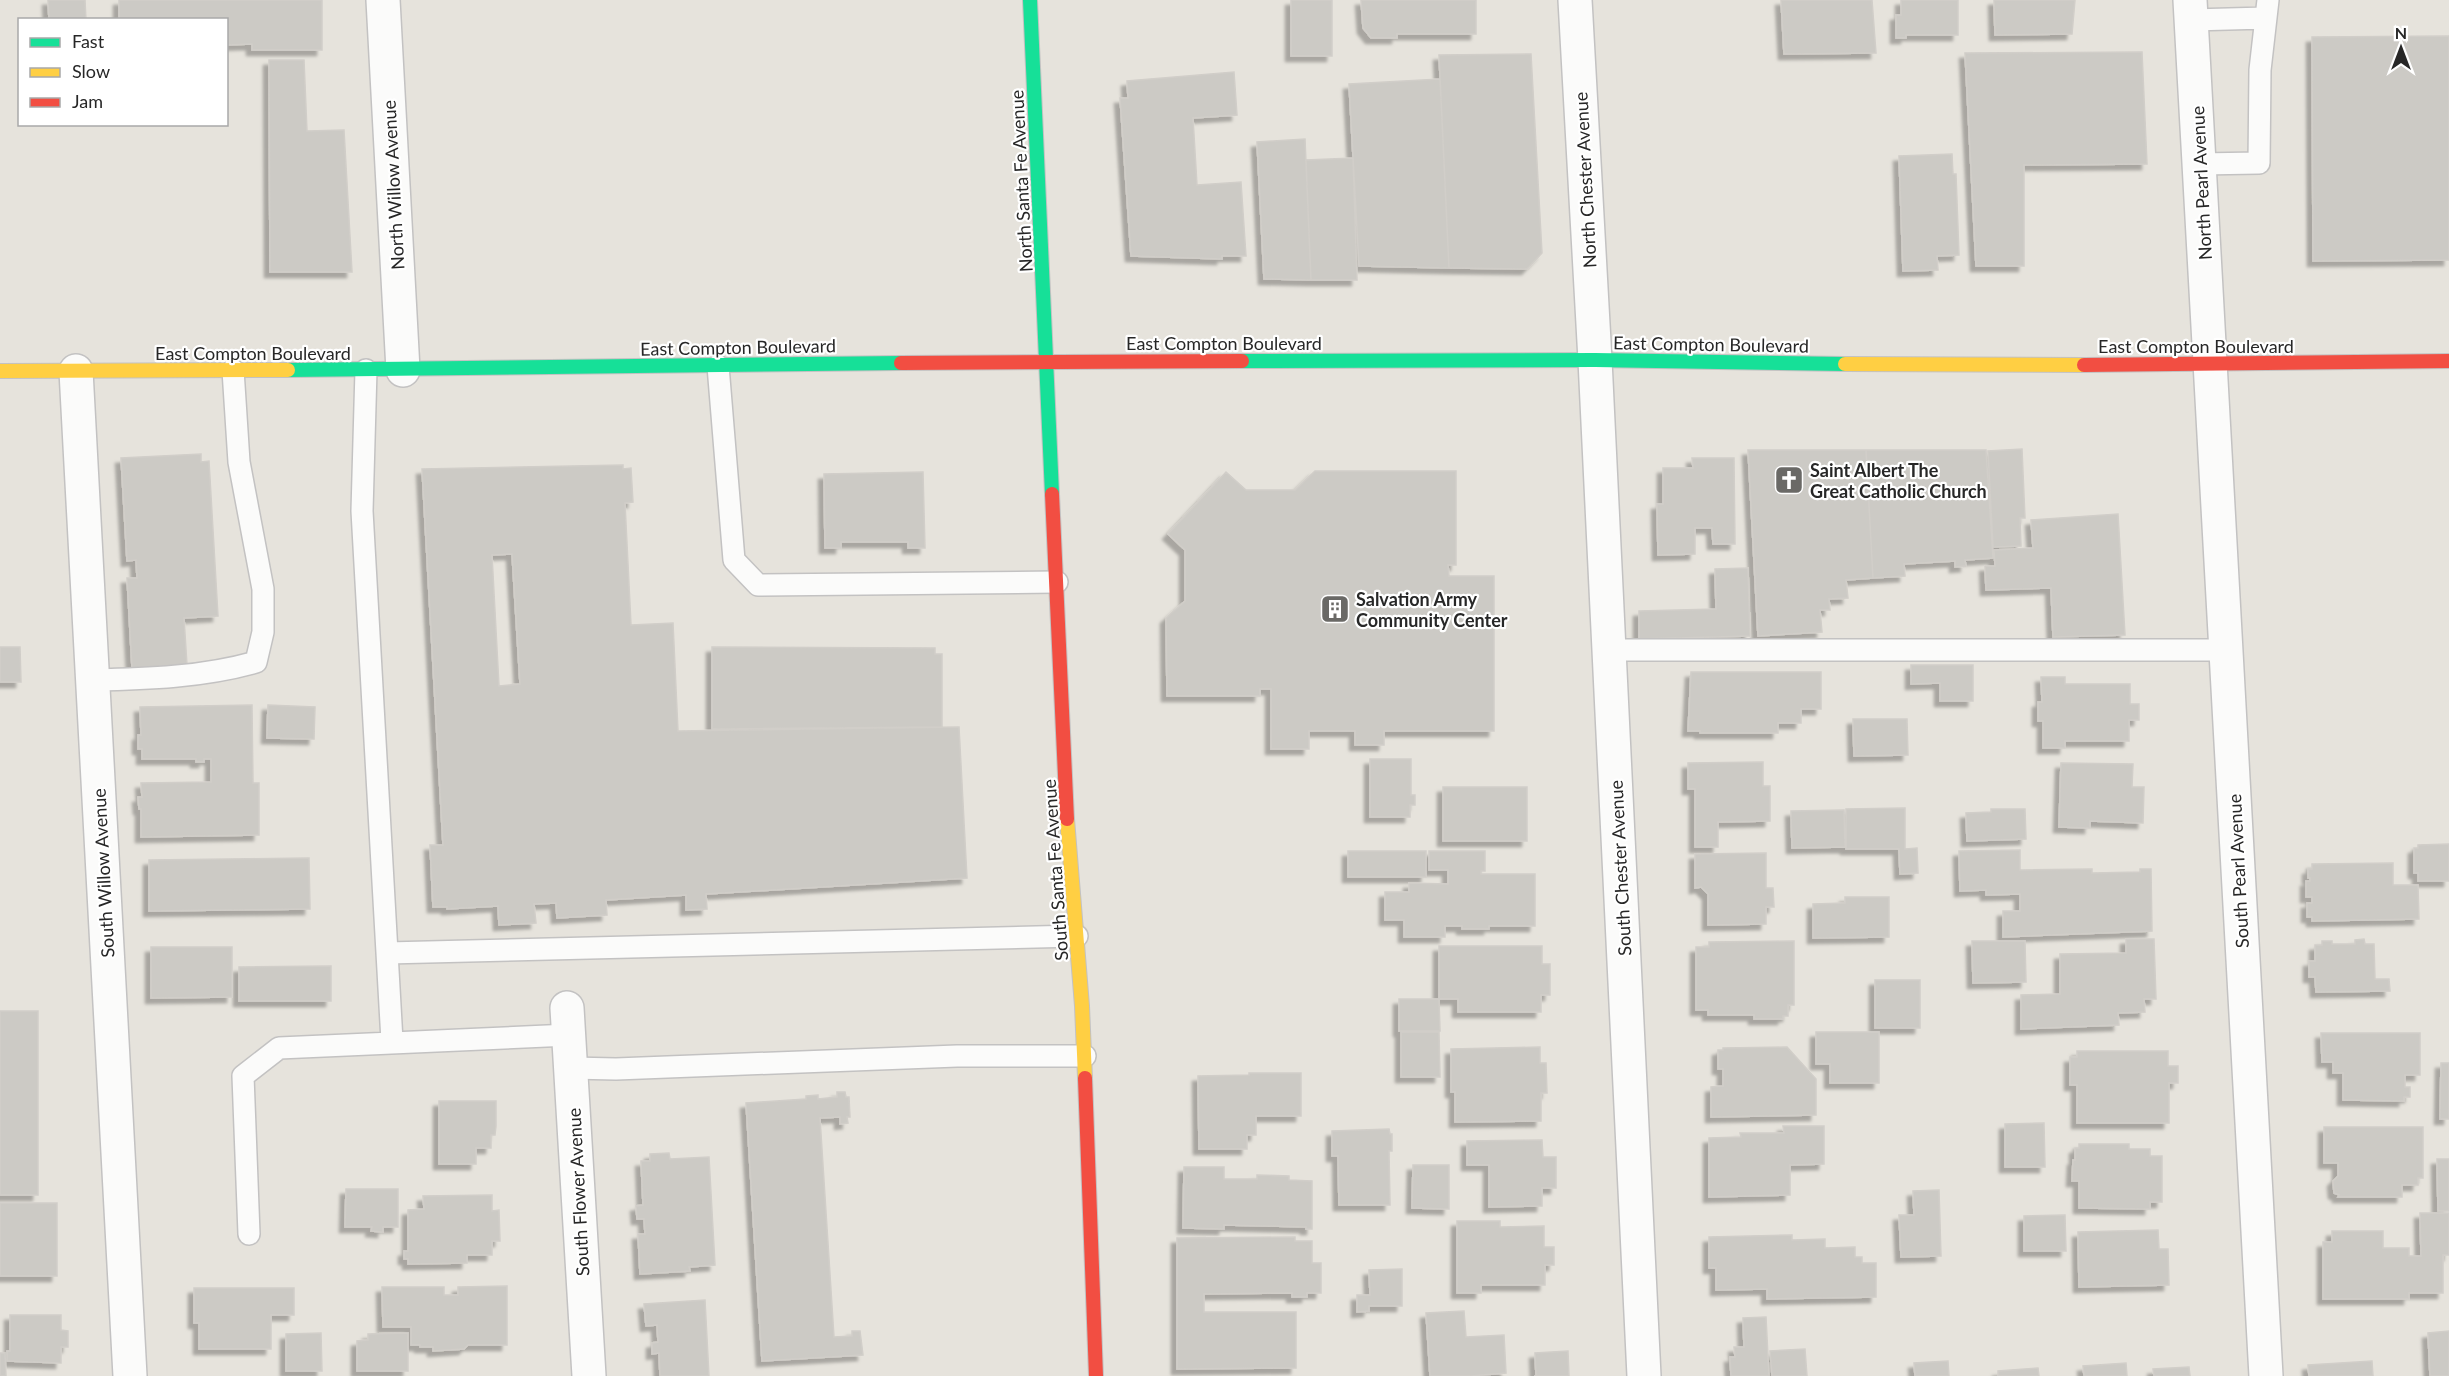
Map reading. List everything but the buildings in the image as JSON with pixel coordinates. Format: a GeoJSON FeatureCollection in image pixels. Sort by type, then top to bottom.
{"type":"FeatureCollection","features":[{"type":"Feature","properties":{"kind":"main road","name":"North Santa Fe Avenue"},"geometry":{"type":"LineString","coordinates":[[1030,0],[1047,361]]}},
{"type":"Feature","properties":{"kind":"main road","name":"East Compton Boulevard"},"geometry":{"type":"LineString","coordinates":[[0,371],[403,370],[1047,361],[1595,360],[1923,365],[2211,365],[2449,361]]}},
{"type":"Feature","properties":{"kind":"main road","name":"South Santa Fe Avenue"},"geometry":{"type":"LineString","coordinates":[[1047,361],[1067,816],[1085,1056],[1096,1376]]}},
{"type":"Feature","properties":{"kind":"street","name":"North Willow Avenue"},"geometry":{"type":"LineString","coordinates":[[383,0],[403,370]]}},
{"type":"Feature","properties":{"kind":"street","name":"North Chester Avenue"},"geometry":{"type":"LineString","coordinates":[[1575,0],[1595,360]]}},
{"type":"Feature","properties":{"kind":"street","name":"North Pearl Avenue"},"geometry":{"type":"LineString","coordinates":[[2191,10],[2211,365]]}},
{"type":"Feature","properties":{"kind":"street","name":"South Chester Avenue"},"geometry":{"type":"LineString","coordinates":[[1595,360],[1644,1376]]}},
{"type":"Feature","properties":{"kind":"street","name":"South Pearl Avenue"},"geometry":{"type":"LineString","coordinates":[[2211,365],[2266,1376]]}},
{"type":"Feature","properties":{"kind":"street","name":"South Willow Avenue"},"geometry":{"type":"LineString","coordinates":[[76,371],[130,1376]]}},
{"type":"Feature","properties":{"kind":"street","name":"South Flower Avenue"},"geometry":{"type":"LineString","coordinates":[[568,1021],[589,1376]]}},
{"type":"Feature","properties":{"kind":"lane"},"geometry":{"type":"LineString","coordinates":[[2191,10],[2266,9],[2260,70],[2259,163],[2199,164]]}},
{"type":"Feature","properties":{"kind":"lane"},"geometry":{"type":"LineString","coordinates":[[718,366],[734,560],[758,585],[1057,582]]}},
{"type":"Feature","properties":{"kind":"lane"},"geometry":{"type":"LineString","coordinates":[[93,680],[139,680],[217,671],[256,662],[263,632],[263,589],[239,462],[233,370]]}},
{"type":"Feature","properties":{"kind":"lane"},"geometry":{"type":"LineString","coordinates":[[366,370],[362,511],[392,1041]]}},
{"type":"Feature","properties":{"kind":"lane"},"geometry":{"type":"LineString","coordinates":[[1609,650],[2226,650]]}},
{"type":"Feature","properties":{"kind":"lane"},"geometry":{"type":"LineString","coordinates":[[387,953],[1077,936]]}},
{"type":"Feature","properties":{"kind":"lane"},"geometry":{"type":"LineString","coordinates":[[249,1234],[243,1076],[279,1048],[392,1041],[568,1021]]}},
{"type":"Feature","properties":{"kind":"lane"},"geometry":{"type":"LineString","coordinates":[[571,1068],[616,1069],[957,1056],[1085,1056]]}},
{"type":"Feature","properties":{"kind":"traffic: fast"},"geometry":{"type":"LineString","coordinates":[[1030,0],[1052,494]]}},
{"type":"Feature","properties":{"kind":"traffic: fast"},"geometry":{"type":"LineString","coordinates":[[1242,361],[1595,360],[1845,364]]}},
{"type":"Feature","properties":{"kind":"traffic: fast"},"geometry":{"type":"LineString","coordinates":[[288,370],[901,363]]}},
{"type":"Feature","properties":{"kind":"traffic: slow"},"geometry":{"type":"LineString","coordinates":[[1845,364],[2084,365]]}},
{"type":"Feature","properties":{"kind":"traffic: slow"},"geometry":{"type":"LineString","coordinates":[[0,371],[288,370]]}},
{"type":"Feature","properties":{"kind":"traffic: slow"},"geometry":{"type":"LineString","coordinates":[[1067,819],[1082,1006],[1085,1078]]}},
{"type":"Feature","properties":{"kind":"traffic: jam"},"geometry":{"type":"LineString","coordinates":[[901,363],[1242,361]]}},
{"type":"Feature","properties":{"kind":"traffic: jam"},"geometry":{"type":"LineString","coordinates":[[2084,365],[2449,361]]}},
{"type":"Feature","properties":{"kind":"traffic: jam"},"geometry":{"type":"LineString","coordinates":[[1052,494],[1067,819]]}},
{"type":"Feature","properties":{"kind":"traffic: jam"},"geometry":{"type":"LineString","coordinates":[[1085,1078],[1096,1376]]}},
{"type":"Feature","properties":{"kind":"place","name":"Saint Albert The Great Catholic Church"},"geometry":{"type":"Point","coordinates":[1789,480]}},
{"type":"Feature","properties":{"kind":"place","name":"Salvation Army Community Center"},"geometry":{"type":"Point","coordinates":[1335,609]}}]}
